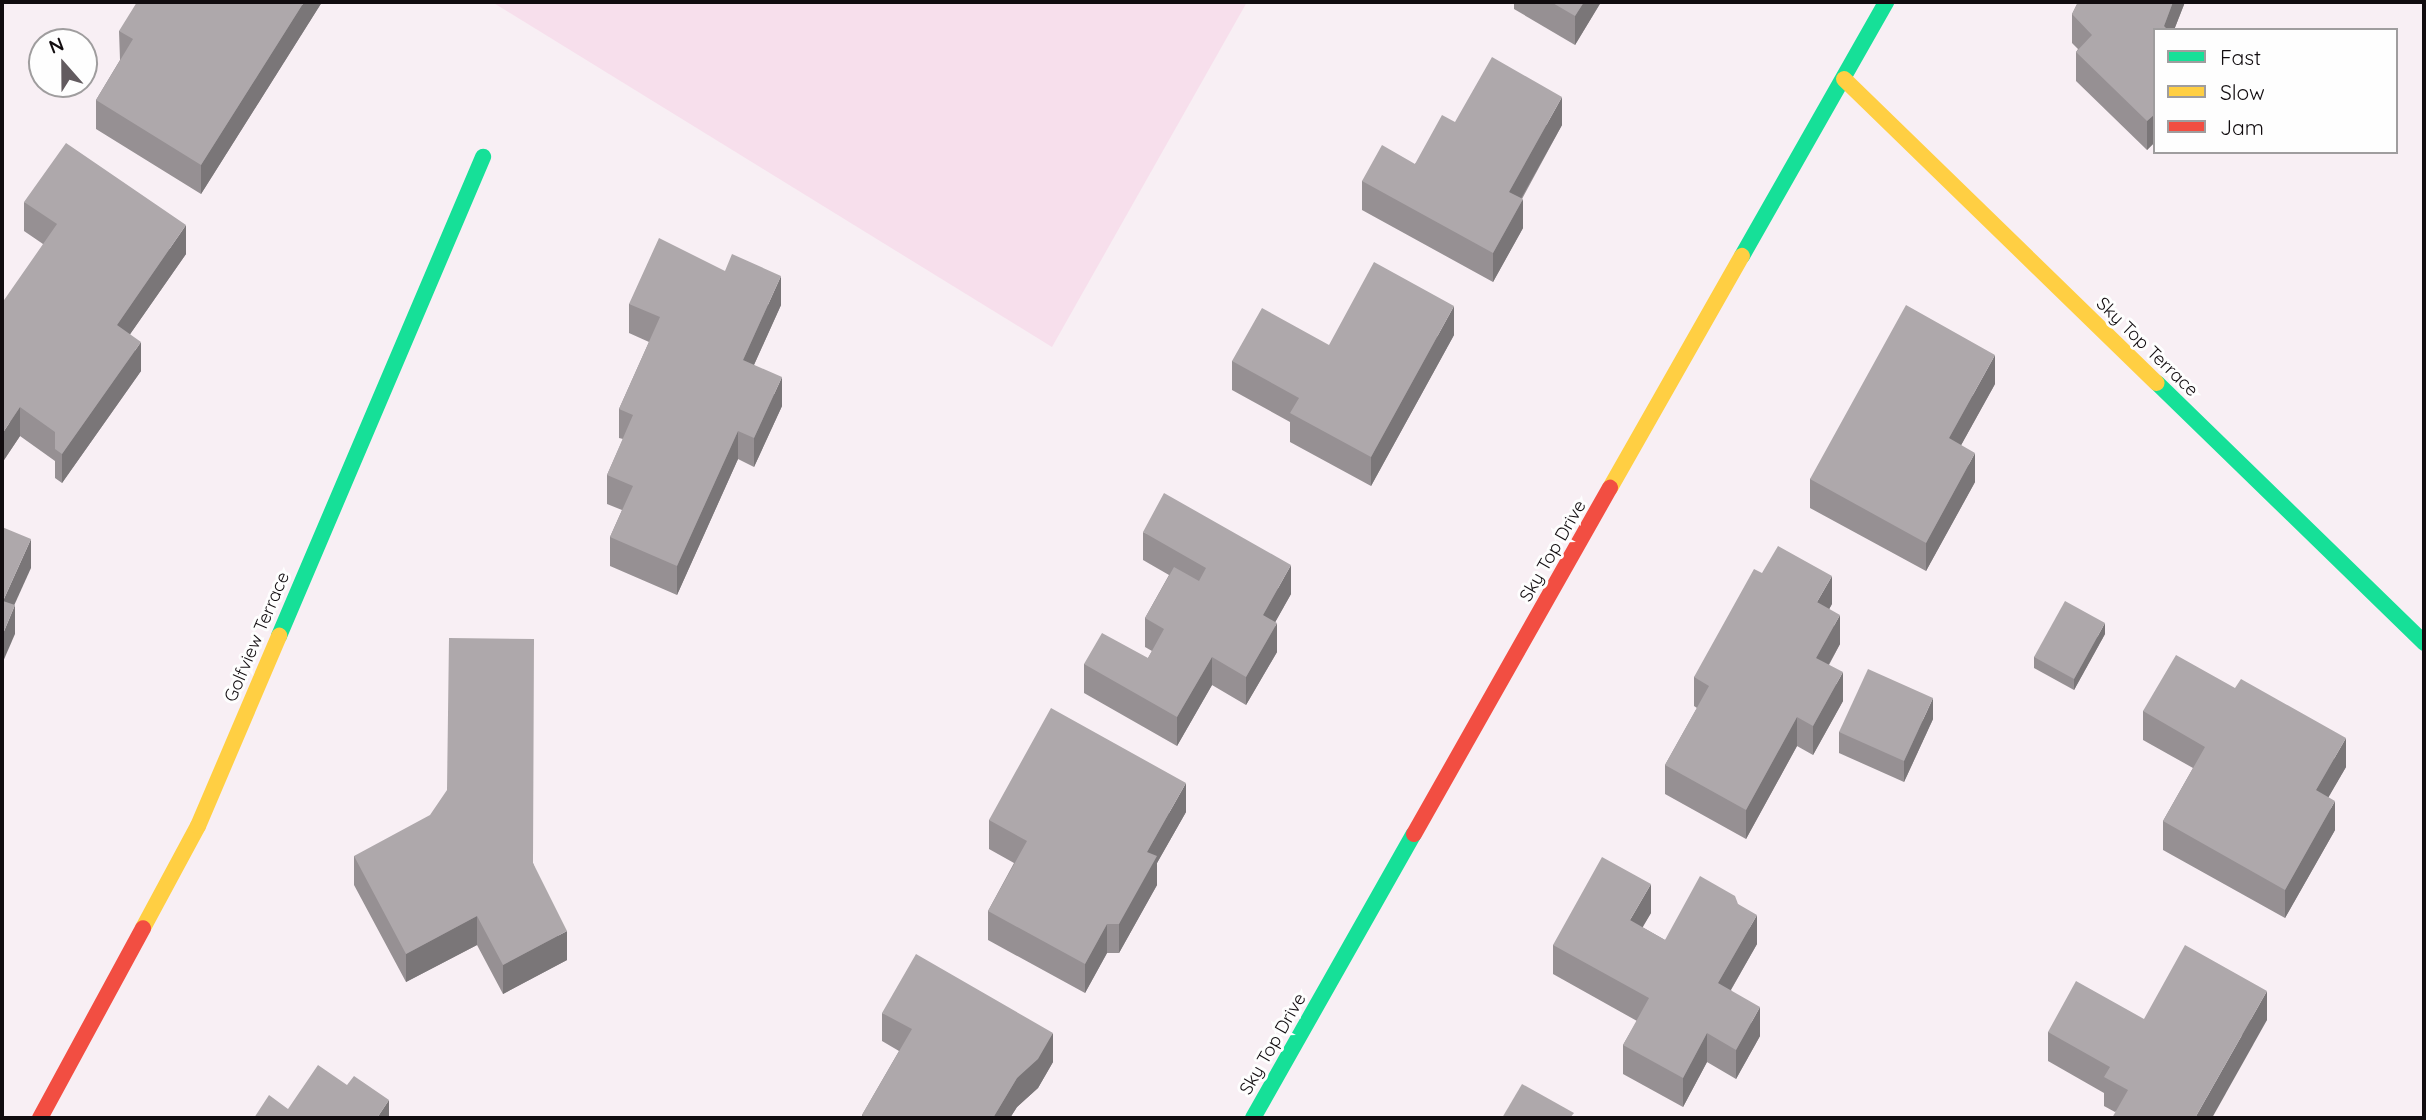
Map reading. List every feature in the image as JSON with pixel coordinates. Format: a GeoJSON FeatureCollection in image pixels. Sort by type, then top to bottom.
{"type":"FeatureCollection","features":[{"type":"Feature","properties":{"kind":"street","name":"Sky Top Drive"},"geometry":{"type":"LineString","coordinates":[[1252,1118],[1886,2]]}},
{"type":"Feature","properties":{"kind":"street","name":"Sky Top Terrace"},"geometry":{"type":"LineString","coordinates":[[1844,79],[2424,643]]}},
{"type":"Feature","properties":{"kind":"street","name":"Golfview Terrace"},"geometry":{"type":"LineString","coordinates":[[40,1118],[198,826],[482,157]]}},
{"type":"Feature","properties":{"kind":"shaded area"},"geometry":{"type":"Polygon","coordinates":[[[492,2],[1247,2],[1052,347],[492,2]]]}},
{"type":"Feature","properties":{"kind":"building"},"geometry":{"type":"Polygon","coordinates":[[[137,2],[304,2],[201,165],[96,100],[133,39],[119,31],[137,2]]]}},
{"type":"Feature","properties":{"kind":"building"},"geometry":{"type":"Polygon","coordinates":[[[1551,2],[1584,2],[1575,16],[1551,2]]]}},
{"type":"Feature","properties":{"kind":"building"},"geometry":{"type":"Polygon","coordinates":[[[2078,2],[2173,2],[2164,26],[2166,28],[2153,28],[2153,116],[2147,121],[2076,52],[2092,35],[2072,14],[2078,2]]]}},
{"type":"Feature","properties":{"kind":"building"},"geometry":{"type":"Polygon","coordinates":[[[1492,57],[1562,97],[1509,192],[1523,199],[1493,253],[1362,181],[1382,145],[1415,164],[1442,115],[1455,122],[1492,57]]]}},
{"type":"Feature","properties":{"kind":"building"},"geometry":{"type":"Polygon","coordinates":[[[66,143],[186,225],[117,325],[141,342],[62,454],[55,449],[55,432],[20,407],[2,434],[2,303],[57,224],[24,202],[66,143]]]}},
{"type":"Feature","properties":{"kind":"building"},"geometry":{"type":"Polygon","coordinates":[[[659,238],[725,271],[732,254],[781,276],[743,360],[782,377],[754,438],[738,431],[677,566],[610,537],[633,486],[607,475],[633,415],[619,409],[660,317],[629,304],[659,238]]]}},
{"type":"Feature","properties":{"kind":"building"},"geometry":{"type":"Polygon","coordinates":[[[1374,262],[1454,306],[1371,457],[1290,413],[1299,398],[1232,361],[1262,308],[1329,345],[1374,262]]]}},
{"type":"Feature","properties":{"kind":"building"},"geometry":{"type":"Polygon","coordinates":[[[1906,305],[1995,355],[1949,438],[1975,453],[1926,543],[1810,479],[1906,305]]]}},
{"type":"Feature","properties":{"kind":"building"},"geometry":{"type":"Polygon","coordinates":[[[1164,493],[1291,565],[1263,615],[1277,623],[1246,677],[1212,657],[1177,717],[1084,664],[1102,633],[1148,658],[1164,629],[1145,618],[1174,567],[1199,581],[1206,568],[1143,532],[1164,493]]]}},
{"type":"Feature","properties":{"kind":"building"},"geometry":{"type":"Polygon","coordinates":[[[2,527],[31,539],[3,601],[15,605],[2,636],[2,527]]]}},
{"type":"Feature","properties":{"kind":"building"},"geometry":{"type":"Polygon","coordinates":[[[1778,546],[1832,576],[1817,602],[1840,615],[1816,658],[1843,672],[1813,726],[1797,717],[1746,810],[1665,765],[1709,686],[1694,677],[1754,569],[1762,573],[1778,546]]]}},
{"type":"Feature","properties":{"kind":"building"},"geometry":{"type":"Polygon","coordinates":[[[2065,601],[2105,623],[2074,679],[2034,657],[2065,601]]]}},
{"type":"Feature","properties":{"kind":"building"},"geometry":{"type":"Polygon","coordinates":[[[449,638],[534,639],[533,863],[567,931],[503,965],[477,916],[406,954],[354,856],[430,815],[447,790],[449,638]]]}},
{"type":"Feature","properties":{"kind":"building"},"geometry":{"type":"Polygon","coordinates":[[[2176,655],[2235,688],[2241,679],[2346,738],[2316,790],[2335,801],[2285,890],[2163,821],[2205,747],[2143,711],[2176,655]]]}},
{"type":"Feature","properties":{"kind":"building"},"geometry":{"type":"Polygon","coordinates":[[[1868,669],[1933,698],[1904,761],[1839,732],[1868,669]]]}},
{"type":"Feature","properties":{"kind":"building"},"geometry":{"type":"Polygon","coordinates":[[[1051,708],[1186,783],[1147,852],[1157,856],[1119,924],[1107,924],[1085,964],[988,911],[1027,841],[989,820],[1051,708]]]}},
{"type":"Feature","properties":{"kind":"building"},"geometry":{"type":"Polygon","coordinates":[[[1602,857],[1651,884],[1630,920],[1665,940],[1700,876],[1735,896],[1738,904],[1757,915],[1718,983],[1760,1007],[1736,1050],[1707,1033],[1683,1078],[1623,1045],[1649,998],[1553,945],[1602,857]]]}},
{"type":"Feature","properties":{"kind":"building"},"geometry":{"type":"Polygon","coordinates":[[[2185,945],[2267,991],[2195,1118],[2112,1118],[2128,1090],[2104,1077],[2110,1067],[2048,1032],[2076,981],[2144,1019],[2185,945]]]}},
{"type":"Feature","properties":{"kind":"building"},"geometry":{"type":"Polygon","coordinates":[[[916,954],[1053,1033],[1038,1059],[1017,1078],[993,1118],[868,1118],[862,1115],[912,1029],[882,1013],[916,954]]]}},
{"type":"Feature","properties":{"kind":"building"},"geometry":{"type":"Polygon","coordinates":[[[318,1065],[347,1085],[354,1076],[389,1100],[377,1118],[254,1118],[269,1095],[288,1109],[318,1065]]]}},
{"type":"Feature","properties":{"kind":"building"},"geometry":{"type":"Polygon","coordinates":[[[1522,1084],[1574,1113],[1570,1118],[1502,1118],[1522,1084]]]}},
{"type":"Feature","properties":{"kind":"traffic: fast"},"geometry":{"type":"LineString","coordinates":[[1742,256],[1886,2]]}},
{"type":"Feature","properties":{"kind":"traffic: fast"},"geometry":{"type":"LineString","coordinates":[[279,636],[483,157]]}},
{"type":"Feature","properties":{"kind":"traffic: fast"},"geometry":{"type":"LineString","coordinates":[[2157,383],[2424,643]]}},
{"type":"Feature","properties":{"kind":"traffic: fast"},"geometry":{"type":"LineString","coordinates":[[1253,1118],[1414,834]]}},
{"type":"Feature","properties":{"kind":"traffic: slow"},"geometry":{"type":"LineString","coordinates":[[1844,79],[2157,383]]}},
{"type":"Feature","properties":{"kind":"traffic: slow"},"geometry":{"type":"LineString","coordinates":[[1610,488],[1742,256]]}},
{"type":"Feature","properties":{"kind":"traffic: slow"},"geometry":{"type":"LineString","coordinates":[[143,928],[198,826],[279,636]]}},
{"type":"Feature","properties":{"kind":"traffic: jam"},"geometry":{"type":"LineString","coordinates":[[1414,834],[1610,488]]}},
{"type":"Feature","properties":{"kind":"traffic: jam"},"geometry":{"type":"LineString","coordinates":[[40,1118],[143,928]]}}]}
